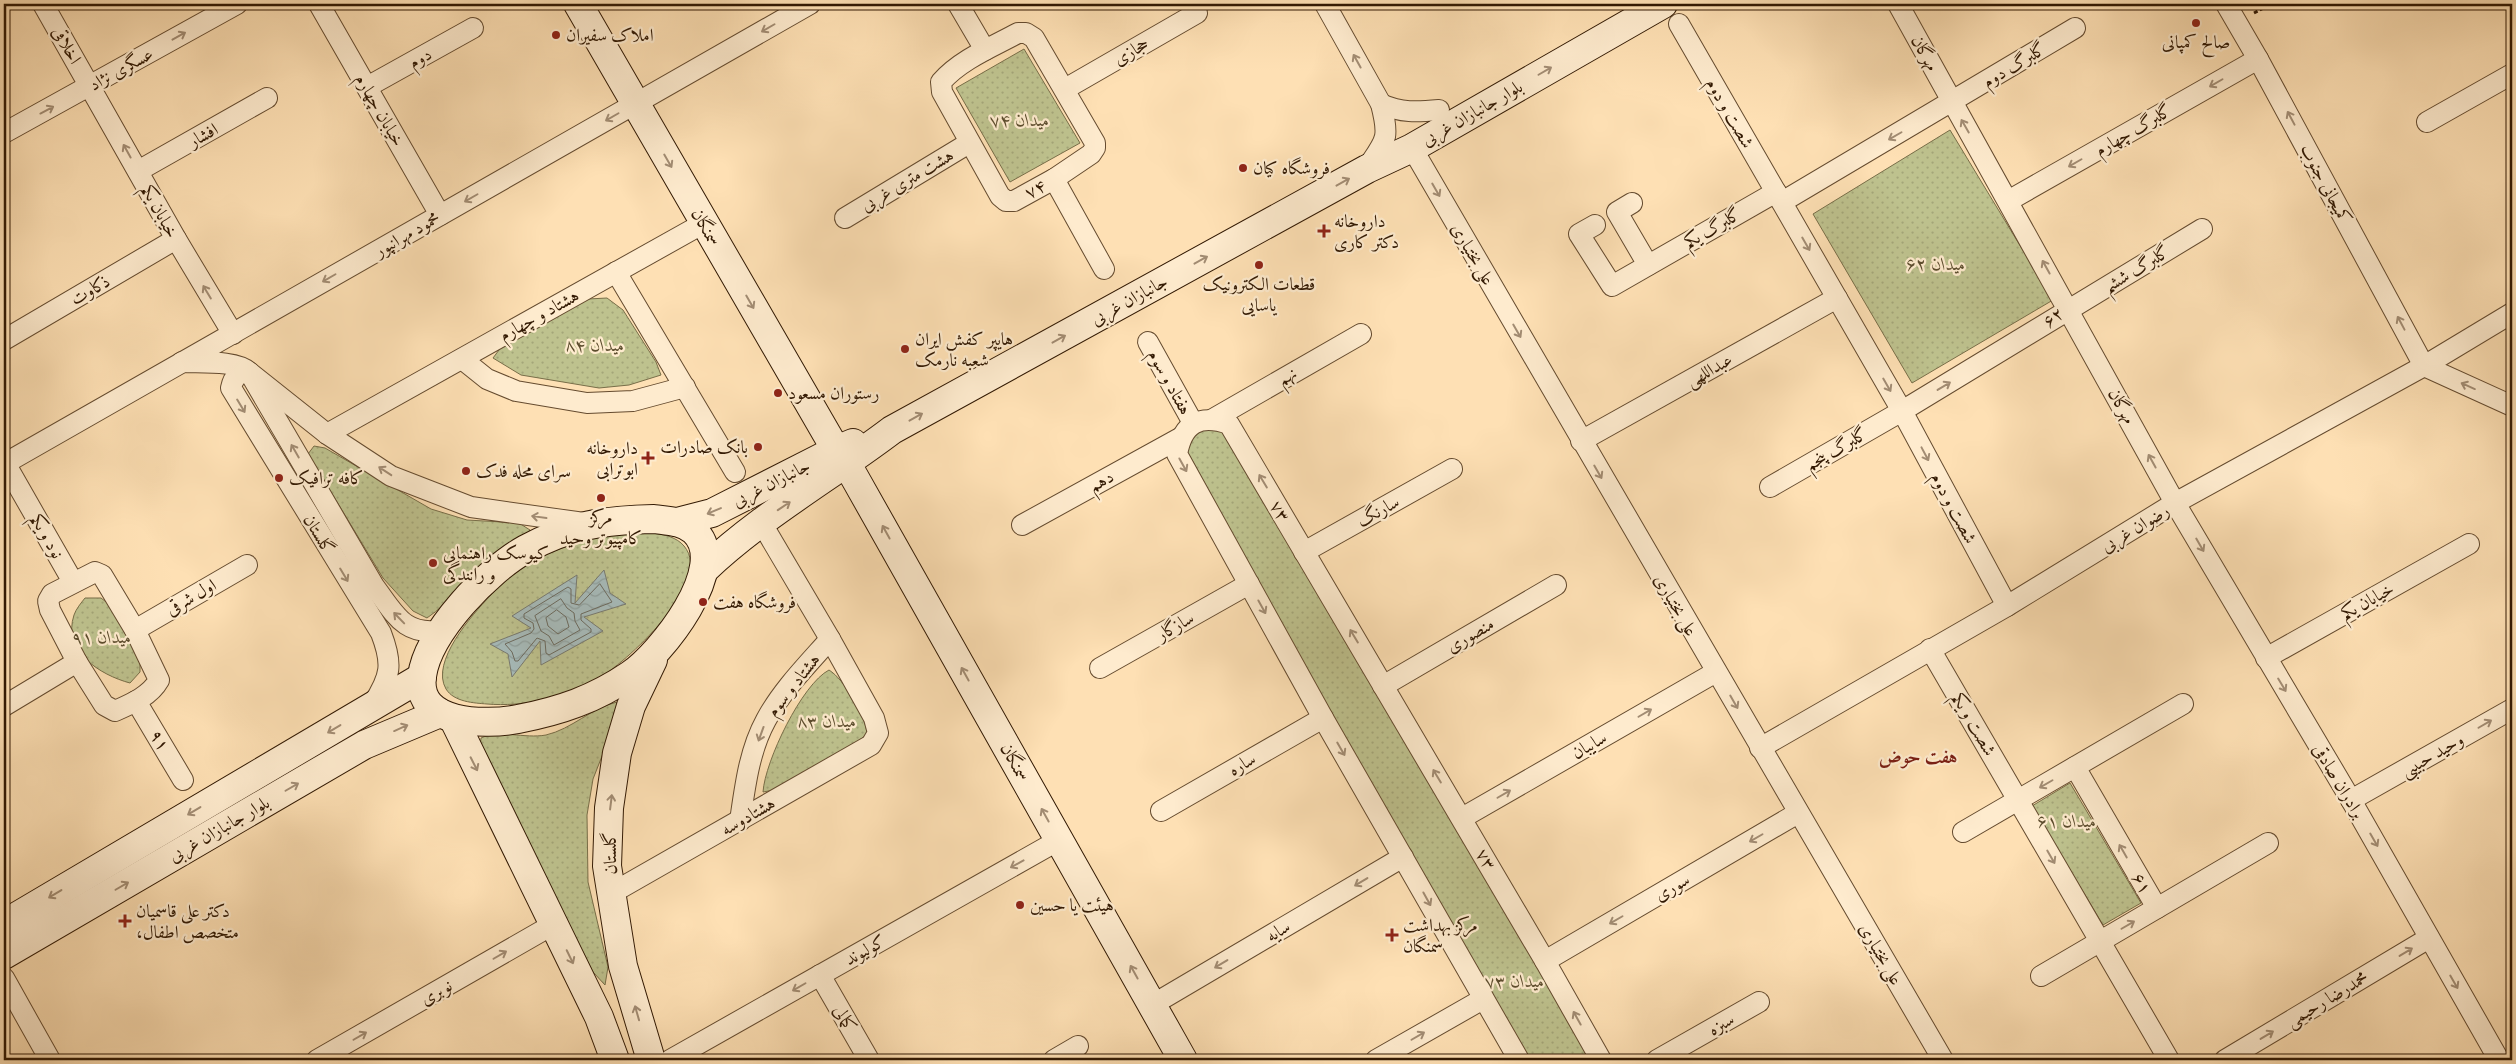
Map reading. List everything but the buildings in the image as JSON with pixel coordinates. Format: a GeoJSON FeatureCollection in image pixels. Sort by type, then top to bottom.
{"type":"FeatureCollection","features":[{"type":"Feature","properties":{"kind":"main road","name":"سمنگان"},"geometry":{"type":"LineString","coordinates":[[578,4],[842,457],[1183,1060]]}},
{"type":"Feature","properties":{"kind":"main road","name":"بلوار جانبازان غربی"},"geometry":{"type":"LineString","coordinates":[[1626,4],[1439,110],[1411,129],[1408,138],[1412,148],[1671,14]]}},
{"type":"Feature","properties":{"kind":"main road","name":"جانبازان غربی"},"geometry":{"type":"LineString","coordinates":[[677,522],[712,513],[842,457],[1367,169],[1412,148]]}},
{"type":"Feature","properties":{"kind":"main road","name":"جانبازان غربی"},"geometry":{"type":"LineString","coordinates":[[705,569],[842,457]]}},
{"type":"Feature","properties":{"kind":"main road"},"geometry":{"type":"LineString","coordinates":[[645,519],[677,522],[694,532],[702,544],[705,569],[699,586],[683,616],[658,650],[632,674],[599,695],[568,708],[508,721],[447,716],[429,704],[424,692],[422,677],[433,645],[472,591],[496,569],[525,549],[587,524],[645,519]]}},
{"type":"Feature","properties":{"kind":"main road","name":"گلستان"},"geometry":{"type":"LineString","coordinates":[[651,1060],[623,966],[607,866],[610,808],[618,753],[631,706],[658,650]]}},
{"type":"Feature","properties":{"kind":"main road","name":"بلوار جانبازان غربی"},"geometry":{"type":"LineString","coordinates":[[4,924],[422,677]]}},
{"type":"Feature","properties":{"kind":"main road","name":"بلوار جانبازان غربی"},"geometry":{"type":"LineString","coordinates":[[4,955],[364,746],[447,716]]}},
{"type":"Feature","properties":{"kind":"main road"},"geometry":{"type":"LineString","coordinates":[[447,716],[554,924],[599,1017],[615,1060]]}},
{"type":"Feature","properties":{"kind":"street","name":"اخلاقی"},"geometry":{"type":"LineString","coordinates":[[43,4],[91,86]]}},
{"type":"Feature","properties":{"kind":"street","name":"عسگری نژاد"},"geometry":{"type":"LineString","coordinates":[[4,133],[237,4]]}},
{"type":"Feature","properties":{"kind":"street","name":"خیابان چهارم"},"geometry":{"type":"LineString","coordinates":[[319,4],[440,215]]}},
{"type":"Feature","properties":{"kind":"street","name":"محمود مهرانپور"},"geometry":{"type":"LineString","coordinates":[[4,464],[810,4]]}},
{"type":"Feature","properties":{"kind":"street"},"geometry":{"type":"LineString","coordinates":[[958,4],[985,50]]}},
{"type":"Feature","properties":{"kind":"street"},"geometry":{"type":"LineString","coordinates":[[1325,4],[1381,104],[1394,110],[1411,113],[1439,110]]}},
{"type":"Feature","properties":{"kind":"street","name":"مهرگان"},"geometry":{"type":"LineString","coordinates":[[1898,4],[1952,102]]}},
{"type":"Feature","properties":{"kind":"street","name":"کمیجانی جنوب"},"geometry":{"type":"LineString","coordinates":[[2226,4],[2258,58],[2424,366]]}},
{"type":"Feature","properties":{"kind":"street","name":"حجازی"},"geometry":{"type":"LineString","coordinates":[[1065,89],[1197,13]]}},
{"type":"Feature","properties":{"kind":"street","name":"شصت و دوم"},"geometry":{"type":"LineString","coordinates":[[1671,14],[1779,197]]}},
{"type":"Feature","properties":{"kind":"street","name":"دوم"},"geometry":{"type":"LineString","coordinates":[[367,87],[473,28]]}},
{"type":"Feature","properties":{"kind":"street","name":"گلبرگ دوم"},"geometry":{"type":"LineString","coordinates":[[1952,102],[2075,28]]}},
{"type":"Feature","properties":{"kind":"street","name":"۷۴"},"geometry":{"type":"LineString","coordinates":[[1018,33],[1026,33],[1034,38],[1065,89],[1095,143],[1095,148],[1091,154],[1054,179],[1014,201],[1006,201],[1000,196],[968,143],[942,92],[941,82],[947,75],[985,50],[1018,33]]}},
{"type":"Feature","properties":{"kind":"street","name":"گلبرگ چهارم"},"geometry":{"type":"LineString","coordinates":[[2008,200],[2258,58]]}},
{"type":"Feature","properties":{"kind":"street"},"geometry":{"type":"LineString","coordinates":[[2427,122],[2512,74]]}},
{"type":"Feature","properties":{"kind":"street","name":"خیابان یکم"},"geometry":{"type":"LineString","coordinates":[[91,86],[176,239],[232,334]]}},
{"type":"Feature","properties":{"kind":"street","name":"افشار"},"geometry":{"type":"LineString","coordinates":[[138,171],[267,98]]}},
{"type":"Feature","properties":{"kind":"street"},"geometry":{"type":"LineString","coordinates":[[1902,411],[1779,197],[1952,102]]}},
{"type":"Feature","properties":{"kind":"street","name":"۶۲"},"geometry":{"type":"LineString","coordinates":[[1902,411],[2070,309],[1952,102]]}},
{"type":"Feature","properties":{"kind":"street","name":"جانبازان غربی"},"geometry":{"type":"LineString","coordinates":[[1367,169],[1386,140],[1386,121],[1381,104]]}},
{"type":"Feature","properties":{"kind":"street","name":"هشت متری غربی"},"geometry":{"type":"LineString","coordinates":[[845,218],[968,143]]}},
{"type":"Feature","properties":{"kind":"street","name":"علی بختیاری"},"geometry":{"type":"LineString","coordinates":[[1412,148],[1943,1060]]}},
{"type":"Feature","properties":{"kind":"street"},"geometry":{"type":"LineString","coordinates":[[1054,179],[1104,269]]}},
{"type":"Feature","properties":{"kind":"street","name":"گلبرگ یکم"},"geometry":{"type":"LineString","coordinates":[[1595,225],[1579,234],[1612,286],[1648,265],[1779,197]]}},
{"type":"Feature","properties":{"kind":"street"},"geometry":{"type":"LineString","coordinates":[[1632,203],[1617,212],[1648,265]]}},
{"type":"Feature","properties":{"kind":"street","name":"هشتاد و چهارم"},"geometry":{"type":"LineString","coordinates":[[328,434],[704,222]]}},
{"type":"Feature","properties":{"kind":"street","name":"گلبرگ ششم"},"geometry":{"type":"LineString","coordinates":[[2070,309],[2202,229]]}},
{"type":"Feature","properties":{"kind":"street","name":"ذکاوت"},"geometry":{"type":"LineString","coordinates":[[4,340],[176,239]]}},
{"type":"Feature","properties":{"kind":"street"},"geometry":{"type":"LineString","coordinates":[[616,272],[735,472]]}},
{"type":"Feature","properties":{"kind":"street","name":"عبداللهی"},"geometry":{"type":"LineString","coordinates":[[1581,441],[1837,298]]}},
{"type":"Feature","properties":{"kind":"street","name":"مهرگان"},"geometry":{"type":"LineString","coordinates":[[2070,309],[2175,503]]}},
{"type":"Feature","properties":{"kind":"street","name":"رضوان غربی"},"geometry":{"type":"LineString","coordinates":[[1760,748],[1930,648],[2006,606],[2175,503],[2424,366],[2512,313]]}},
{"type":"Feature","properties":{"kind":"street","name":"نهم"},"geometry":{"type":"LineString","coordinates":[[1213,419],[1361,334]]}},
{"type":"Feature","properties":{"kind":"street","name":"هفتاد و سوم"},"geometry":{"type":"LineString","coordinates":[[1148,342],[1192,423]]}},
{"type":"Feature","properties":{"kind":"street"},"geometry":{"type":"LineString","coordinates":[[462,359],[487,379],[516,391],[571,401],[587,403],[633,401],[685,388]]}},
{"type":"Feature","properties":{"kind":"street"},"geometry":{"type":"LineString","coordinates":[[182,362],[243,366],[328,434],[391,476],[471,507],[587,524]]}},
{"type":"Feature","properties":{"kind":"street"},"geometry":{"type":"LineString","coordinates":[[2424,366],[2512,406]]}},
{"type":"Feature","properties":{"kind":"street","name":"گلستان"},"geometry":{"type":"LineString","coordinates":[[370,708],[386,683],[390,654],[381,633],[230,388],[238,374],[249,372],[374,586],[395,615],[409,628],[425,633],[443,630]]}},
{"type":"Feature","properties":{"kind":"street","name":"شصت و دوم"},"geometry":{"type":"LineString","coordinates":[[1902,411],[2006,606]]}},
{"type":"Feature","properties":{"kind":"street","name":"گلبرگ پنجم"},"geometry":{"type":"LineString","coordinates":[[1770,488],[1902,411]]}},
{"type":"Feature","properties":{"kind":"street"},"geometry":{"type":"LineString","coordinates":[[1213,419],[1192,423],[1180,438],[1177,454],[1324,718],[1519,1060]]}},
{"type":"Feature","properties":{"kind":"street","name":"۷۳"},"geometry":{"type":"LineString","coordinates":[[1213,419],[1229,424],[1462,818],[1601,1060]]}},
{"type":"Feature","properties":{"kind":"street","name":"دهم"},"geometry":{"type":"LineString","coordinates":[[1022,525],[1180,438]]}},
{"type":"Feature","properties":{"kind":"street","name":"نود و یکم"},"geometry":{"type":"LineString","coordinates":[[4,464],[73,582]]}},
{"type":"Feature","properties":{"kind":"street","name":"سارنگ"},"geometry":{"type":"LineString","coordinates":[[1304,552],[1452,470]]}},
{"type":"Feature","properties":{"kind":"street","name":"برادران صادقی"},"geometry":{"type":"LineString","coordinates":[[2175,503],[2351,800],[2499,1060]]}},
{"type":"Feature","properties":{"kind":"street","name":"هشتاد و سوم"},"geometry":{"type":"LineString","coordinates":[[761,522],[874,718],[878,733]]}},
{"type":"Feature","properties":{"kind":"street","name":"خیابان یکم"},"geometry":{"type":"LineString","coordinates":[[2266,658],[2469,544]]}},
{"type":"Feature","properties":{"kind":"street","name":"اول شرقی"},"geometry":{"type":"LineString","coordinates":[[135,630],[247,565]]}},
{"type":"Feature","properties":{"kind":"street"},"geometry":{"type":"LineString","coordinates":[[95,572],[102,575],[135,630],[159,680],[155,686],[136,701],[115,711],[104,706],[77,662],[50,610],[48,600],[52,594],[89,573],[95,572]]}},
{"type":"Feature","properties":{"kind":"street","name":"سازگار"},"geometry":{"type":"LineString","coordinates":[[1100,668],[1249,584]]}},
{"type":"Feature","properties":{"kind":"street","name":"منصوری"},"geometry":{"type":"LineString","coordinates":[[1384,686],[1556,585]]}},
{"type":"Feature","properties":{"kind":"street","name":"هشتاد و سوم"},"geometry":{"type":"LineString","coordinates":[[740,820],[748,769],[766,720],[795,678],[830,639]]}},
{"type":"Feature","properties":{"kind":"street","name":"شصت و یکم"},"geometry":{"type":"LineString","coordinates":[[1930,648],[2018,800]]}},
{"type":"Feature","properties":{"kind":"street"},"geometry":{"type":"LineString","coordinates":[[4,706],[77,662]]}},
{"type":"Feature","properties":{"kind":"street","name":"سایبان"},"geometry":{"type":"LineString","coordinates":[[1462,818],[1716,672]]}},
{"type":"Feature","properties":{"kind":"street","name":"۹۱"},"geometry":{"type":"LineString","coordinates":[[136,701],[182,780]]}},
{"type":"Feature","properties":{"kind":"street"},"geometry":{"type":"LineString","coordinates":[[1963,832],[2183,704]]}},
{"type":"Feature","properties":{"kind":"street","name":"وحید حبیبی"},"geometry":{"type":"LineString","coordinates":[[2351,800],[2512,709]]}},
{"type":"Feature","properties":{"kind":"street","name":"ساره"},"geometry":{"type":"LineString","coordinates":[[1161,811],[1324,718]]}},
{"type":"Feature","properties":{"kind":"street","name":"هشتادوسه"},"geometry":{"type":"LineString","coordinates":[[612,893],[871,745],[878,733]]}},
{"type":"Feature","properties":{"kind":"street","name":"۶۱"},"geometry":{"type":"LineString","coordinates":[[2074,767],[2157,908],[2100,942]]}},
{"type":"Feature","properties":{"kind":"street"},"geometry":{"type":"LineString","coordinates":[[2018,800],[2169,1060]]}},
{"type":"Feature","properties":{"kind":"street","name":"سوری"},"geometry":{"type":"LineString","coordinates":[[1545,961],[1798,813]]}},
{"type":"Feature","properties":{"kind":"street","name":"کولیوند"},"geometry":{"type":"LineString","coordinates":[[670,1060],[1060,840]]}},
{"type":"Feature","properties":{"kind":"street"},"geometry":{"type":"LineString","coordinates":[[2157,908],[2268,844]]}},
{"type":"Feature","properties":{"kind":"street","name":"سایه"},"geometry":{"type":"LineString","coordinates":[[1152,1005],[1403,857]]}},
{"type":"Feature","properties":{"kind":"street","name":"نوبری"},"geometry":{"type":"LineString","coordinates":[[318,1060],[554,924]]}},
{"type":"Feature","properties":{"kind":"street","name":"محمدرضا رحیمی"},"geometry":{"type":"LineString","coordinates":[[2225,1060],[2429,938]]}},
{"type":"Feature","properties":{"kind":"street"},"geometry":{"type":"LineString","coordinates":[[2041,976],[2100,942]]}},
{"type":"Feature","properties":{"kind":"street","name":"کمالی"},"geometry":{"type":"LineString","coordinates":[[820,975],[869,1060]]}},
{"type":"Feature","properties":{"kind":"street"},"geometry":{"type":"LineString","coordinates":[[4,978],[50,1060]]}},
{"type":"Feature","properties":{"kind":"street"},"geometry":{"type":"LineString","coordinates":[[1376,1060],[1483,999]]}},
{"type":"Feature","properties":{"kind":"street","name":"سبزه"},"geometry":{"type":"LineString","coordinates":[[1657,1060],[1759,1002]]}},
{"type":"Feature","properties":{"kind":"street"},"geometry":{"type":"LineString","coordinates":[[1054,1060],[1078,1046]]}},
{"type":"Feature","properties":{"kind":"green space","name":"میدان ۷۴"},"geometry":{"type":"Polygon","coordinates":[[[1024,49],[1080,143],[1010,182],[956,88],[1024,49]]]}},
{"type":"Feature","properties":{"kind":"green space","name":"میدان ۶۲"},"geometry":{"type":"Polygon","coordinates":[[[1950,130],[2053,300],[1912,383],[1813,214],[1950,130]]]}},
{"type":"Feature","properties":{"kind":"green space","name":"میدان ۸۴"},"geometry":{"type":"Polygon","coordinates":[[[607,298],[623,310],[656,362],[661,375],[629,385],[599,388],[521,375],[493,358],[502,346],[588,299],[607,298]]]}},
{"type":"Feature","properties":{"kind":"green space","name":"میدان ۷۳"},"geometry":{"type":"Polygon","coordinates":[[[1193,423],[1229,424],[1601,1060],[1519,1060],[1180,438],[1193,423]]]}},
{"type":"Feature","properties":{"kind":"green space"},"geometry":{"type":"Polygon","coordinates":[[[314,446],[325,448],[431,509],[467,520],[519,523],[530,530],[521,538],[489,558],[444,605],[427,618],[413,611],[383,578],[308,454],[314,446]]]}},
{"type":"Feature","properties":{"kind":"green space"},"geometry":{"type":"Polygon","coordinates":[[[616,533],[652,533],[670,537],[684,546],[690,561],[687,580],[677,600],[645,640],[596,680],[571,692],[543,700],[501,705],[476,703],[454,697],[446,689],[443,678],[444,666],[455,640],[473,615],[504,583],[518,571],[547,554],[563,547],[616,533]]]}},
{"type":"Feature","properties":{"kind":"green space","name":"میدان ۹۱"},"geometry":{"type":"Polygon","coordinates":[[[85,598],[101,598],[114,608],[140,653],[140,672],[130,683],[107,674],[86,660],[73,640],[74,615],[85,598]]]}},
{"type":"Feature","properties":{"kind":"green space","name":"میدان ۸۳"},"geometry":{"type":"Polygon","coordinates":[[[829,670],[841,681],[853,699],[863,718],[867,734],[856,743],[774,790],[763,792],[770,762],[787,725],[808,691],[818,678],[829,670]]]}},
{"type":"Feature","properties":{"kind":"green space"},"geometry":{"type":"Polygon","coordinates":[[[617,702],[619,713],[593,779],[587,815],[588,882],[608,967],[605,985],[593,972],[480,748],[481,738],[488,735],[546,735],[617,702]]]}},
{"type":"Feature","properties":{"kind":"green space","name":"میدان ۶۱"},"geometry":{"type":"Polygon","coordinates":[[[2070,783],[2141,903],[2103,925],[2032,806],[2070,783]]]}},
{"type":"Feature","properties":{"kind":"water"},"geometry":{"type":"Polygon","coordinates":[[[604,570],[610,593],[626,604],[584,617],[603,631],[541,665],[540,641],[512,677],[508,654],[490,644],[531,628],[512,616],[577,575],[575,603],[604,570]]]}},
{"type":"Feature","properties":{"kind":"place","name":"صالح کمپانی"},"geometry":{"type":"Point","coordinates":[2196,23]}},
{"type":"Feature","properties":{"kind":"place","name":"املاک سفیران"},"geometry":{"type":"Point","coordinates":[556,35]}},
{"type":"Feature","properties":{"kind":"place","name":"فروشگاه کیان"},"geometry":{"type":"Point","coordinates":[1243,168]}},
{"type":"Feature","properties":{"kind":"place","name":"داروخانه دکتر کاری"},"geometry":{"type":"Point","coordinates":[1324,231]}},
{"type":"Feature","properties":{"kind":"place","name":"قطعات الکترونیک یاسایی"},"geometry":{"type":"Point","coordinates":[1259,265]}},
{"type":"Feature","properties":{"kind":"place","name":"هایپر کفش ایران شعبه نارمک"},"geometry":{"type":"Point","coordinates":[905,349]}},
{"type":"Feature","properties":{"kind":"place","name":"رستوران مسعود"},"geometry":{"type":"Point","coordinates":[778,393]}},
{"type":"Feature","properties":{"kind":"place","name":"بانک صادرات"},"geometry":{"type":"Point","coordinates":[758,447]}},
{"type":"Feature","properties":{"kind":"place","name":"داروخانه ابوترابی"},"geometry":{"type":"Point","coordinates":[648,458]}},
{"type":"Feature","properties":{"kind":"place","name":"سرای محله فدک"},"geometry":{"type":"Point","coordinates":[466,471]}},
{"type":"Feature","properties":{"kind":"place","name":"کافه ترافیک"},"geometry":{"type":"Point","coordinates":[279,478]}},
{"type":"Feature","properties":{"kind":"place","name":"مرکز کامپیوتر وحید"},"geometry":{"type":"Point","coordinates":[601,498]}},
{"type":"Feature","properties":{"kind":"place","name":"کیوسک راهنمایی و رانندگی"},"geometry":{"type":"Point","coordinates":[433,563]}},
{"type":"Feature","properties":{"kind":"place","name":"فروشگاه هفت"},"geometry":{"type":"Point","coordinates":[703,602]}},
{"type":"Feature","properties":{"kind":"place","name":"هیئت یا حسین"},"geometry":{"type":"Point","coordinates":[1020,905]}},
{"type":"Feature","properties":{"kind":"place","name":"دکتر علی قاسمیان ،متخصص اطفال"},"geometry":{"type":"Point","coordinates":[125,921]}},
{"type":"Feature","properties":{"kind":"place","name":"مرکز بهداشت سمنگان"},"geometry":{"type":"Point","coordinates":[1392,935]}},
{"type":"Feature","properties":{"kind":"district","name":"هفت حوض"},"geometry":{"type":"Point","coordinates":[1918,756]}}]}
